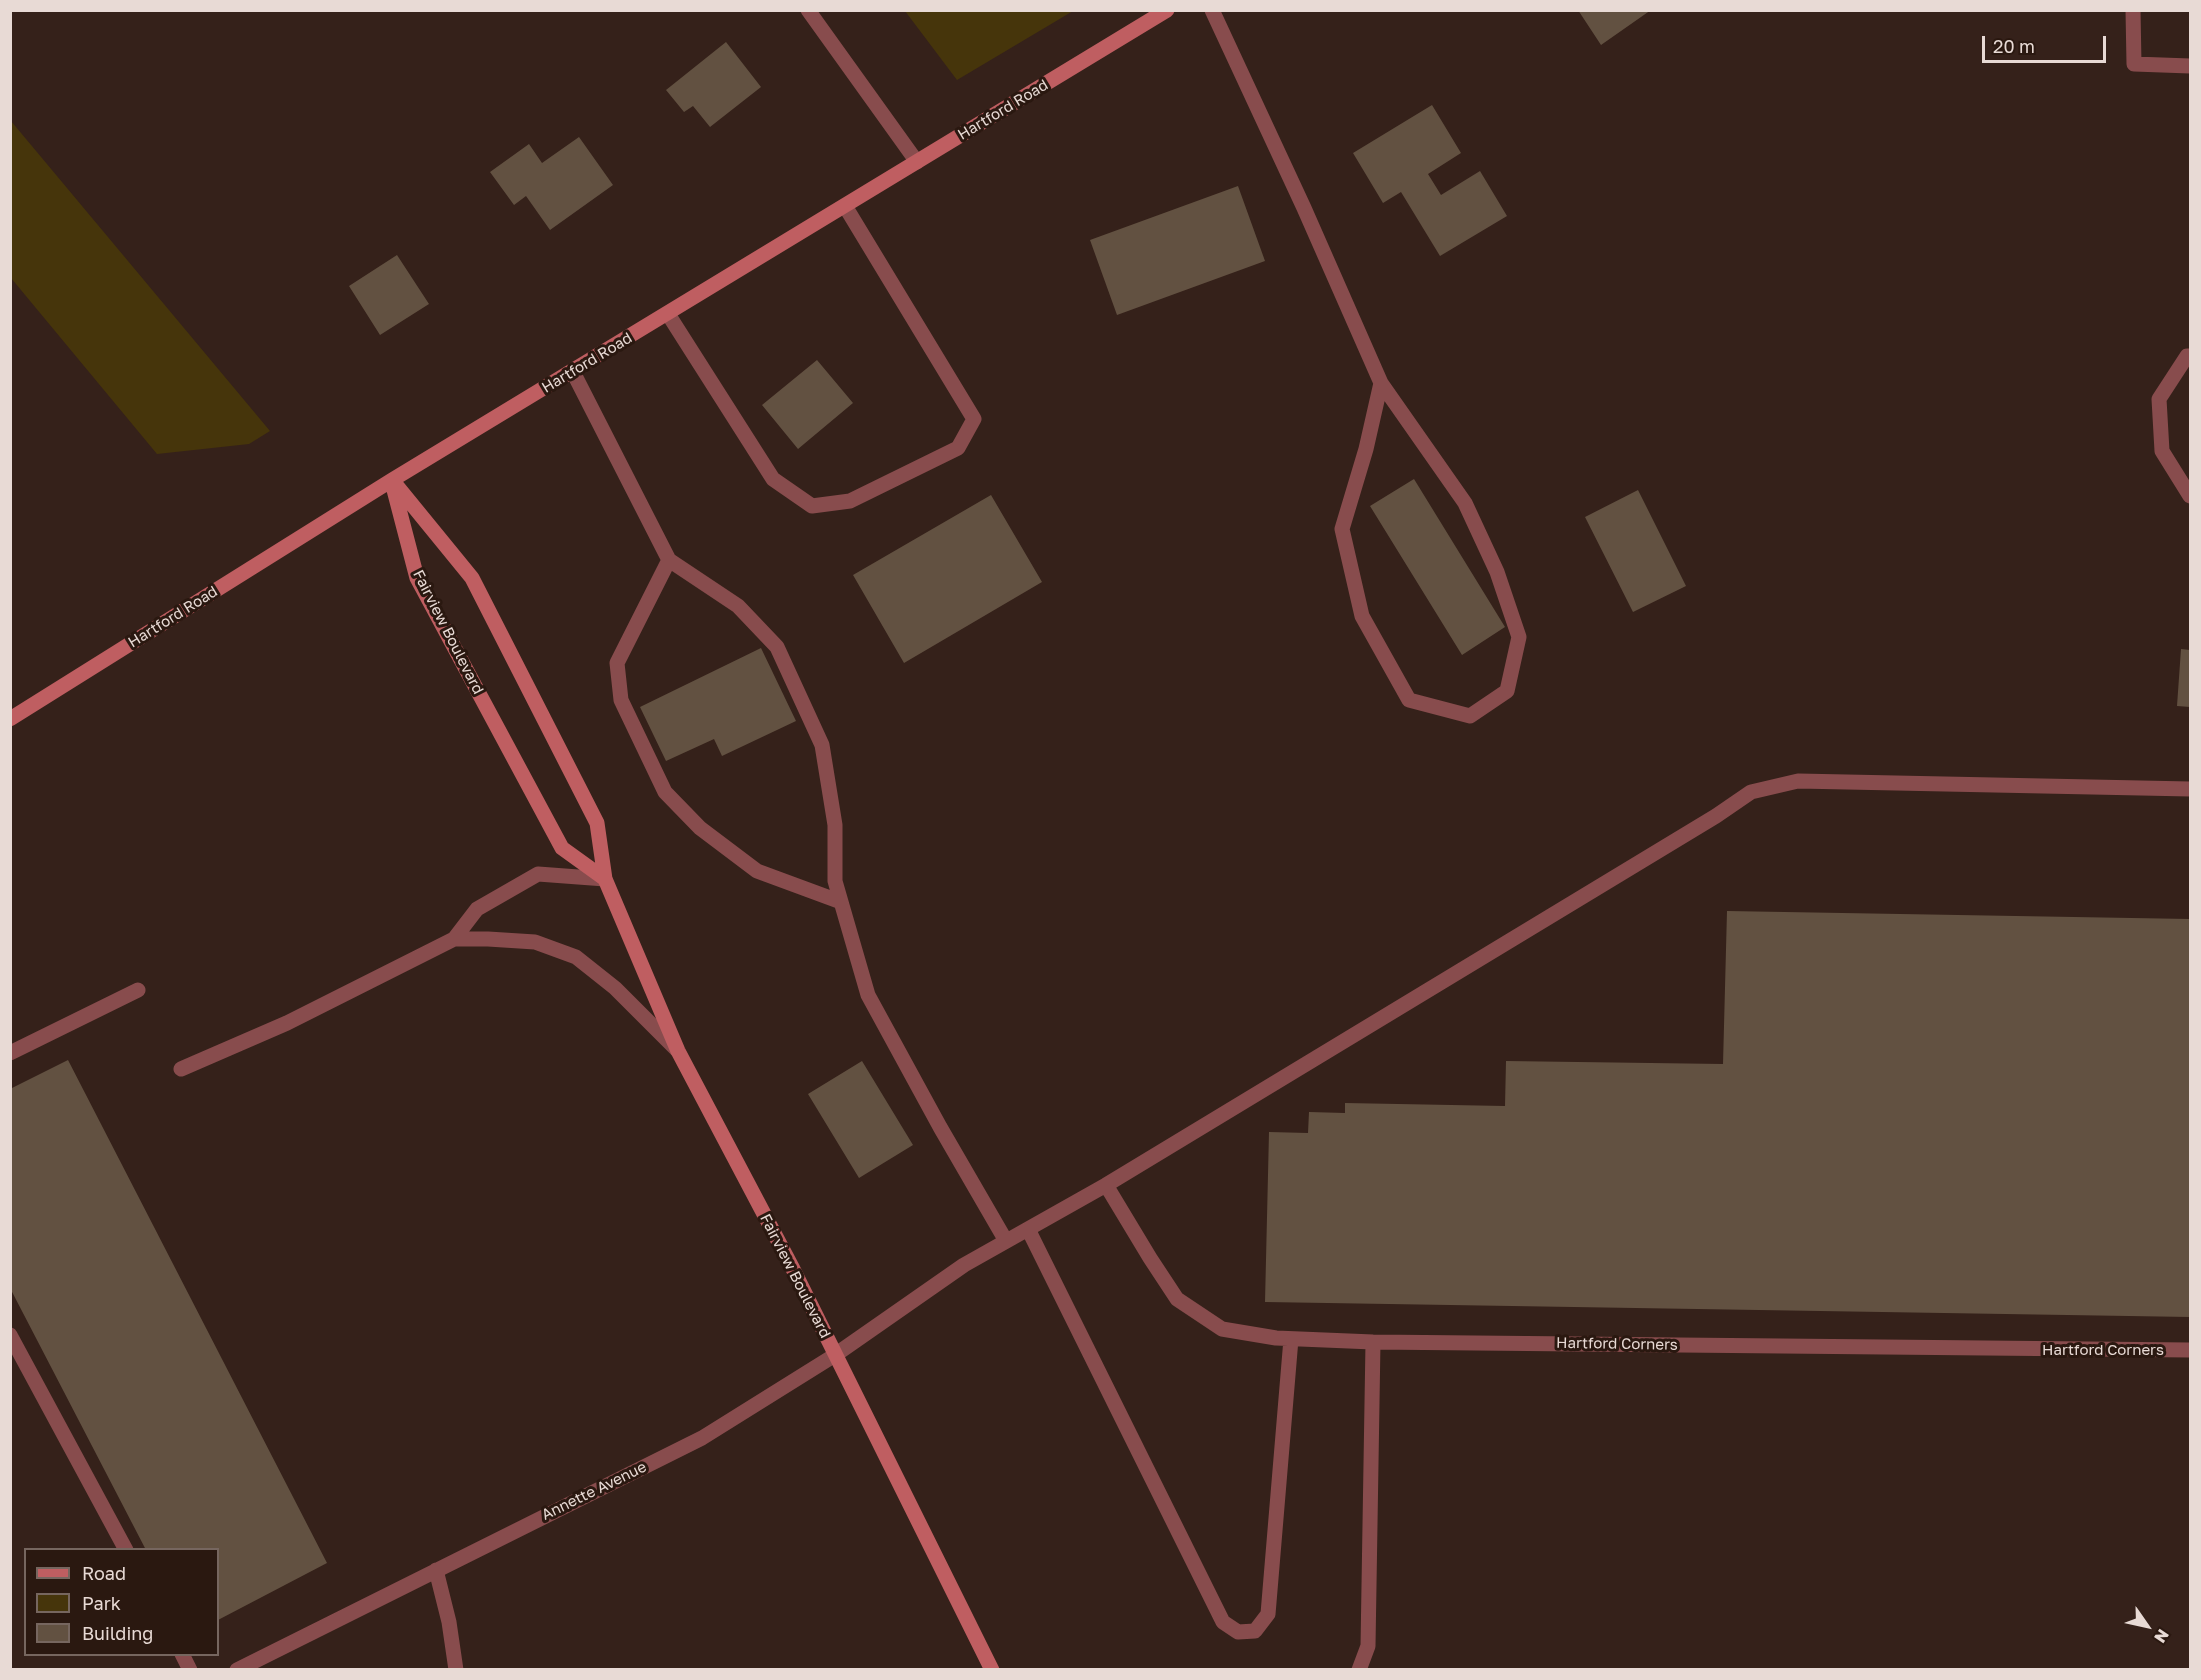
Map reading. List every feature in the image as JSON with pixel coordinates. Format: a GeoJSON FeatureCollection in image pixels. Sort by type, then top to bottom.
{"type":"FeatureCollection","features":[{"type":"Feature","properties":{"kind":"street","name":"Hartford Road"},"geometry":{"type":"LineString","coordinates":[[10,719],[392,480],[1167,10]]}},
{"type":"Feature","properties":{"kind":"street","name":"Fairview Boulevard"},"geometry":{"type":"LineString","coordinates":[[392,480],[417,578],[562,848],[605,879]]}},
{"type":"Feature","properties":{"kind":"street","name":"Fairview Boulevard"},"geometry":{"type":"LineString","coordinates":[[392,480],[472,578],[597,823],[605,879],[678,1051],[788,1258],[992,1670]]}},
{"type":"Feature","properties":{"kind":"lane"},"geometry":{"type":"LineString","coordinates":[[808,10],[917,162]]}},
{"type":"Feature","properties":{"kind":"lane"},"geometry":{"type":"LineString","coordinates":[[1212,10],[1304,208],[1381,383],[1465,503],[1497,572],[1519,637],[1507,691],[1470,716],[1410,700],[1362,616],[1342,529],[1366,449],[1381,383]]}},
{"type":"Feature","properties":{"kind":"lane"},"geometry":{"type":"LineString","coordinates":[[2133,10],[2134,64],[2190,66]]}},
{"type":"Feature","properties":{"kind":"lane"},"geometry":{"type":"LineString","coordinates":[[668,314],[773,479],[812,506],[850,501],[958,448],[974,419],[845,206]]}},
{"type":"Feature","properties":{"kind":"lane"},"geometry":{"type":"LineString","coordinates":[[2190,356],[2187,356],[2160,399],[2162,451],[2190,496]]}},
{"type":"Feature","properties":{"kind":"lane"},"geometry":{"type":"LineString","coordinates":[[573,372],[669,560],[738,606],[777,647],[822,745],[835,825],[835,881],[868,995],[1006,1241]]}},
{"type":"Feature","properties":{"kind":"lane"},"geometry":{"type":"LineString","coordinates":[[669,560],[617,663],[621,700],[665,792],[700,828],[757,871],[841,902]]}},
{"type":"Feature","properties":{"kind":"lane","name":"Annette Avenue"},"geometry":{"type":"LineString","coordinates":[[237,1670],[702,1437],[836,1355],[964,1265],[1106,1185],[1716,816],[1751,792],[1798,781],[2190,789]]}},
{"type":"Feature","properties":{"kind":"lane"},"geometry":{"type":"LineString","coordinates":[[181,1069],[287,1023],[454,939],[477,909],[538,873],[605,879]]}},
{"type":"Feature","properties":{"kind":"lane"},"geometry":{"type":"LineString","coordinates":[[454,939],[535,942],[576,957],[615,988],[678,1051]]}},
{"type":"Feature","properties":{"kind":"lane"},"geometry":{"type":"LineString","coordinates":[[10,1053],[138,990]]}},
{"type":"Feature","properties":{"kind":"lane","name":"Hartford Corners"},"geometry":{"type":"LineString","coordinates":[[1106,1185],[1177,1299],[1222,1329],[1291,1339],[1373,1342],[2190,1350]]}},
{"type":"Feature","properties":{"kind":"lane"},"geometry":{"type":"LineString","coordinates":[[1028,1229],[1223,1622],[1238,1632],[1255,1631],[1268,1614],[1291,1339]]}},
{"type":"Feature","properties":{"kind":"lane"},"geometry":{"type":"LineString","coordinates":[[10,1335],[125,1548]]}},
{"type":"Feature","properties":{"kind":"lane"},"geometry":{"type":"LineString","coordinates":[[1359,1670],[1368,1646],[1373,1342]]}},
{"type":"Feature","properties":{"kind":"lane"},"geometry":{"type":"LineString","coordinates":[[436,1570],[449,1622],[456,1670]]}},
{"type":"Feature","properties":{"kind":"lane"},"geometry":{"type":"LineString","coordinates":[[183,1656],[190,1670]]}},
{"type":"Feature","properties":{"kind":"green space"},"geometry":{"type":"Polygon","coordinates":[[[905,11],[1073,11],[957,80],[905,11]]]}},
{"type":"Feature","properties":{"kind":"green space"},"geometry":{"type":"Polygon","coordinates":[[[10,121],[270,431],[249,444],[157,454],[11,278],[10,121]]]}},
{"type":"Feature","properties":{"kind":"building"},"geometry":{"type":"Polygon","coordinates":[[[1578,10],[1651,10],[1601,45],[1578,10]]]}},
{"type":"Feature","properties":{"kind":"building"},"geometry":{"type":"Polygon","coordinates":[[[726,42],[761,87],[710,127],[693,106],[684,112],[666,90],[726,42]]]}},
{"type":"Feature","properties":{"kind":"building"},"geometry":{"type":"Polygon","coordinates":[[[1432,105],[1461,153],[1428,174],[1441,195],[1480,171],[1507,216],[1440,256],[1401,192],[1383,203],[1353,153],[1432,105]]]}},
{"type":"Feature","properties":{"kind":"building"},"geometry":{"type":"Polygon","coordinates":[[[579,137],[613,185],[550,230],[526,196],[514,205],[490,172],[529,144],[542,163],[579,137]]]}},
{"type":"Feature","properties":{"kind":"building"},"geometry":{"type":"Polygon","coordinates":[[[1238,186],[1265,261],[1117,315],[1090,240],[1238,186]]]}},
{"type":"Feature","properties":{"kind":"building"},"geometry":{"type":"Polygon","coordinates":[[[397,255],[429,304],[380,335],[349,286],[397,255]]]}},
{"type":"Feature","properties":{"kind":"building"},"geometry":{"type":"Polygon","coordinates":[[[817,360],[853,403],[798,449],[762,405],[817,360]]]}},
{"type":"Feature","properties":{"kind":"building"},"geometry":{"type":"Polygon","coordinates":[[[1414,479],[1505,627],[1462,655],[1370,506],[1414,479]]]}},
{"type":"Feature","properties":{"kind":"building"},"geometry":{"type":"Polygon","coordinates":[[[1638,490],[1686,586],[1633,612],[1585,517],[1638,490]]]}},
{"type":"Feature","properties":{"kind":"building"},"geometry":{"type":"Polygon","coordinates":[[[991,495],[1042,582],[904,663],[853,575],[991,495]]]}},
{"type":"Feature","properties":{"kind":"building"},"geometry":{"type":"Polygon","coordinates":[[[761,648],[796,721],[722,756],[714,739],[666,761],[640,707],[761,648]]]}},
{"type":"Feature","properties":{"kind":"building"},"geometry":{"type":"Polygon","coordinates":[[[2181,649],[2190,650],[2190,707],[2177,706],[2181,649]]]}},
{"type":"Feature","properties":{"kind":"building"},"geometry":{"type":"Polygon","coordinates":[[[1727,911],[2190,919],[2190,1317],[1265,1302],[1269,1132],[1308,1133],[1309,1112],[1345,1113],[1345,1103],[1505,1106],[1506,1061],[1723,1064],[1727,911]]]}},
{"type":"Feature","properties":{"kind":"building"},"geometry":{"type":"Polygon","coordinates":[[[68,1060],[327,1563],[219,1619],[219,1548],[145,1548],[10,1288],[10,1089],[68,1060]]]}},
{"type":"Feature","properties":{"kind":"building"},"geometry":{"type":"Polygon","coordinates":[[[862,1061],[913,1145],[859,1178],[808,1094],[862,1061]]]}}]}
